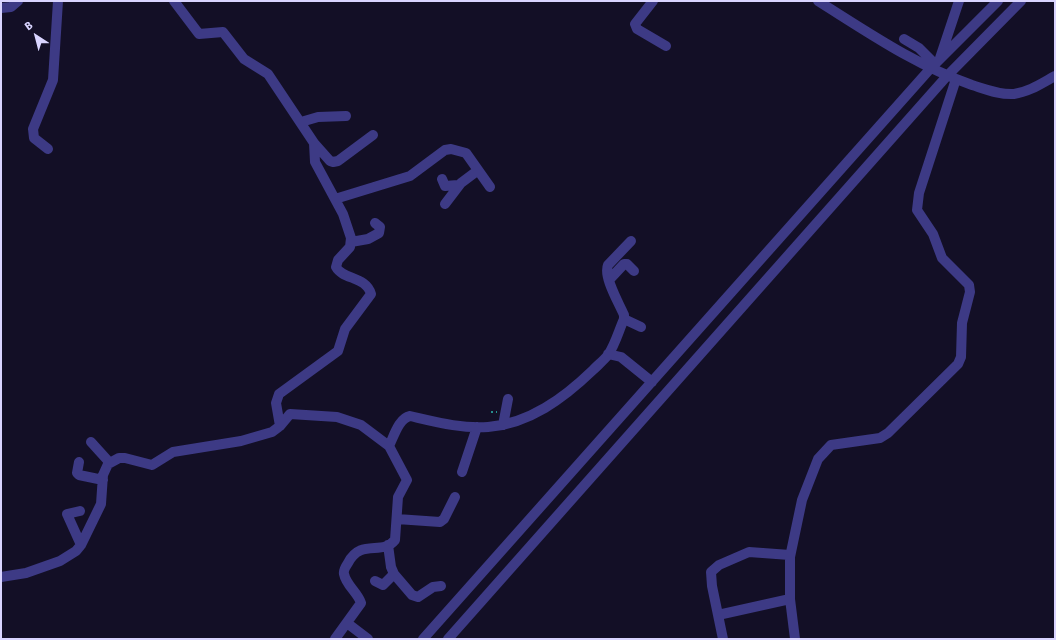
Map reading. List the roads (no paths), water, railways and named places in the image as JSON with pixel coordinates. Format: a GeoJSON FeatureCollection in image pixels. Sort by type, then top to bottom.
{"type":"FeatureCollection","features":[{"type":"Feature","properties":{"kind":"street"},"geometry":{"type":"LineString","coordinates":[[1,8],[11,7],[18,1]]}},
{"type":"Feature","properties":{"kind":"street"},"geometry":{"type":"LineString","coordinates":[[48,149],[34,138],[33,129],[53,80],[58,1]]}},
{"type":"Feature","properties":{"kind":"street"},"geometry":{"type":"LineString","coordinates":[[174,1],[196,31],[203,34],[223,32],[244,59],[265,72],[301,122],[314,143],[333,162],[373,135]]}},
{"type":"Feature","properties":{"kind":"street"},"geometry":{"type":"LineString","coordinates":[[653,1],[635,24],[637,29],[666,46]]}},
{"type":"Feature","properties":{"kind":"street"},"geometry":{"type":"LineString","coordinates":[[818,1],[909,58],[935,64]]}},
{"type":"Feature","properties":{"kind":"street"},"geometry":{"type":"LineString","coordinates":[[935,64],[959,1]]}},
{"type":"Feature","properties":{"kind":"street"},"geometry":{"type":"LineString","coordinates":[[423,639],[935,64],[998,1]]}},
{"type":"Feature","properties":{"kind":"street"},"geometry":{"type":"LineString","coordinates":[[448,639],[951,77],[1021,1]]}},
{"type":"Feature","properties":{"kind":"street"},"geometry":{"type":"LineString","coordinates":[[904,39],[919,48],[951,77],[996,92],[1012,94],[1027,90],[1055,76]]}},
{"type":"Feature","properties":{"kind":"street"},"geometry":{"type":"LineString","coordinates":[[795,639],[790,599],[790,555],[802,500],[818,459],[831,445],[873,440],[888,433],[958,364],[961,357],[962,323],[970,292],[969,285],[942,258],[933,234],[917,210],[919,193],[951,77]]}},
{"type":"Feature","properties":{"kind":"street"},"geometry":{"type":"LineString","coordinates":[[301,122],[322,116],[346,116]]}},
{"type":"Feature","properties":{"kind":"street"},"geometry":{"type":"LineString","coordinates":[[314,143],[315,162],[343,214],[351,242]]}},
{"type":"Feature","properties":{"kind":"street"},"geometry":{"type":"LineString","coordinates":[[335,199],[410,176],[445,150],[450,149],[466,153],[477,171],[490,187]]}},
{"type":"Feature","properties":{"kind":"street"},"geometry":{"type":"LineString","coordinates":[[445,204],[458,185],[477,171]]}},
{"type":"Feature","properties":{"kind":"street"},"geometry":{"type":"LineString","coordinates":[[442,179],[445,186],[458,185]]}},
{"type":"Feature","properties":{"kind":"street"},"geometry":{"type":"LineString","coordinates":[[280,426],[276,403],[279,394],[338,351],[344,329],[370,297],[370,291],[361,282],[340,272],[336,267],[338,260],[351,242],[368,239],[379,233],[380,227],[374,223]]}},
{"type":"Feature","properties":{"kind":"street"},"geometry":{"type":"LineString","coordinates":[[389,446],[402,420],[410,416],[454,426],[477,427],[511,424],[533,415],[559,399],[579,383],[608,354],[624,319],[624,315],[609,280],[606,269],[631,241]]}},
{"type":"Feature","properties":{"kind":"street"},"geometry":{"type":"LineString","coordinates":[[609,280],[624,264],[627,264],[634,271]]}},
{"type":"Feature","properties":{"kind":"street"},"geometry":{"type":"LineString","coordinates":[[624,319],[641,327]]}},
{"type":"Feature","properties":{"kind":"street"},"geometry":{"type":"LineString","coordinates":[[608,354],[621,357],[652,382]]}},
{"type":"Feature","properties":{"kind":"street"},"geometry":{"type":"LineString","coordinates":[[503,425],[508,400]]}},
{"type":"Feature","properties":{"kind":"street"},"geometry":{"type":"LineString","coordinates":[[1,577],[26,573],[60,561],[68,557],[81,545],[101,504],[104,469],[110,463],[119,458],[125,458],[152,465],[173,452],[247,440],[272,432],[280,426],[287,417],[294,414],[337,417],[361,425],[389,446],[407,480],[399,492],[395,540],[388,545],[358,550],[349,561],[344,574],[361,603],[336,639]]}},
{"type":"Feature","properties":{"kind":"street"},"geometry":{"type":"LineString","coordinates":[[462,472],[477,427]]}},
{"type":"Feature","properties":{"kind":"street"},"geometry":{"type":"LineString","coordinates":[[91,442],[110,463]]}},
{"type":"Feature","properties":{"kind":"street"},"geometry":{"type":"LineString","coordinates":[[79,462],[77,473],[79,475],[102,480]]}},
{"type":"Feature","properties":{"kind":"street"},"geometry":{"type":"LineString","coordinates":[[396,519],[440,522],[444,519],[455,497]]}},
{"type":"Feature","properties":{"kind":"street"},"geometry":{"type":"LineString","coordinates":[[80,511],[67,514],[81,545]]}},
{"type":"Feature","properties":{"kind":"street"},"geometry":{"type":"LineString","coordinates":[[388,545],[391,567],[394,574],[415,597],[422,596],[433,586],[441,586]]}},
{"type":"Feature","properties":{"kind":"street"},"geometry":{"type":"LineString","coordinates":[[723,639],[712,586],[711,572],[715,568],[750,552],[790,555]]}},
{"type":"Feature","properties":{"kind":"street"},"geometry":{"type":"LineString","coordinates":[[375,581],[383,585],[394,574]]}},
{"type":"Feature","properties":{"kind":"street"},"geometry":{"type":"LineString","coordinates":[[718,615],[790,599]]}},
{"type":"Feature","properties":{"kind":"street"},"geometry":{"type":"LineString","coordinates":[[347,623],[368,639]]}}]}
